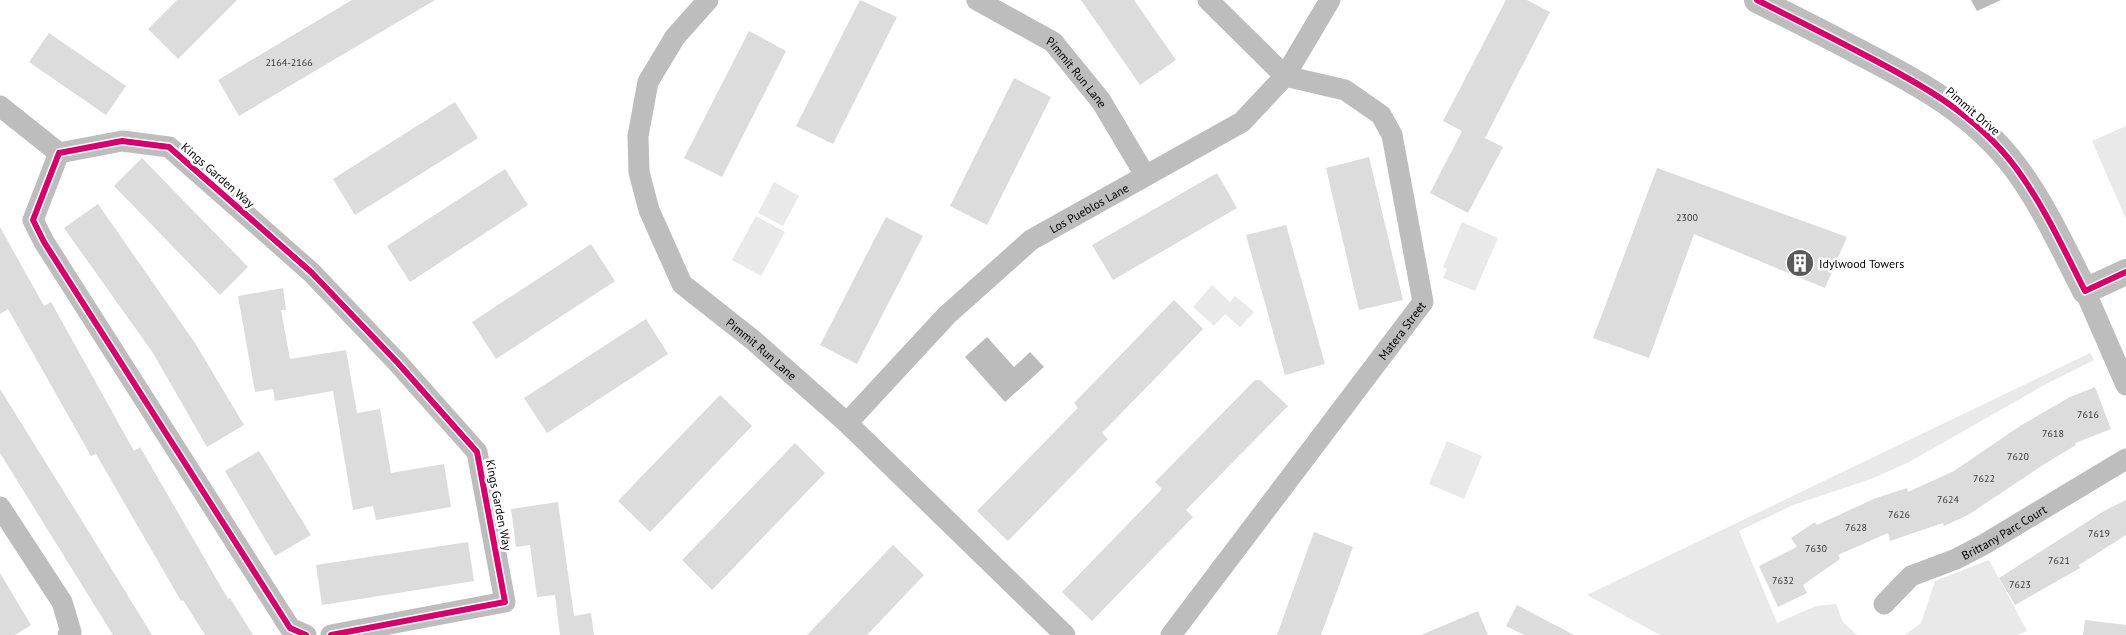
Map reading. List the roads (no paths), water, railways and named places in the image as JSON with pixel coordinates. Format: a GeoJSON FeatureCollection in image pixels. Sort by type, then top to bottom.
{"type":"FeatureCollection","features":[{"type":"Feature","properties":{"kind":"street","name":"Pimmit Run Lane"},"geometry":{"type":"LineString","coordinates":[[708,0],[675,37],[648,82],[638,136],[639,172],[649,210],[682,284],[753,340],[847,423],[1066,635]]}},
{"type":"Feature","properties":{"kind":"street","name":"Pimmit Run Lane"},"geometry":{"type":"LineString","coordinates":[[977,0],[1053,42],[1101,101],[1145,175]]}},
{"type":"Feature","properties":{"kind":"street"},"geometry":{"type":"LineString","coordinates":[[1208,0],[1286,76]]}},
{"type":"Feature","properties":{"kind":"street","name":"Los Pueblos Lane"},"geometry":{"type":"LineString","coordinates":[[847,423],[947,315],[1031,240],[1242,122],[1286,76],[1330,0]]}},
{"type":"Feature","properties":{"kind":"street","name":"Pimmit Drive"},"geometry":{"type":"LineString","coordinates":[[1757,0],[1917,82],[1954,106],[1986,133],[2016,168],[2043,209],[2085,291]]}},
{"type":"Feature","properties":{"kind":"street","name":"Matera Street"},"geometry":{"type":"LineString","coordinates":[[1171,635],[1423,302],[1392,135],[1381,115],[1345,90],[1286,76]]}},
{"type":"Feature","properties":{"kind":"street"},"geometry":{"type":"LineString","coordinates":[[0,106],[59,153],[33,220],[44,242],[290,628],[306,635]]}},
{"type":"Feature","properties":{"kind":"street","name":"Kings Garden Way"},"geometry":{"type":"LineString","coordinates":[[59,153],[122,141],[169,147],[311,272],[477,452],[505,602],[331,635]]}},
{"type":"Feature","properties":{"kind":"street"},"geometry":{"type":"LineString","coordinates":[[2126,272],[2085,291],[2126,385]]}},
{"type":"Feature","properties":{"kind":"street","name":"Brittany Parc Court"},"geometry":{"type":"LineString","coordinates":[[1884,604],[1911,576],[1956,559],[1984,545],[2072,489],[2126,459]]}},
{"type":"Feature","properties":{"kind":"street"},"geometry":{"type":"LineString","coordinates":[[0,507],[62,602],[71,632],[68,635]]}},
{"type":"Feature","properties":{"kind":"place","name":"Idylwood Towers"},"geometry":{"type":"Point","coordinates":[1800,263]}}]}
